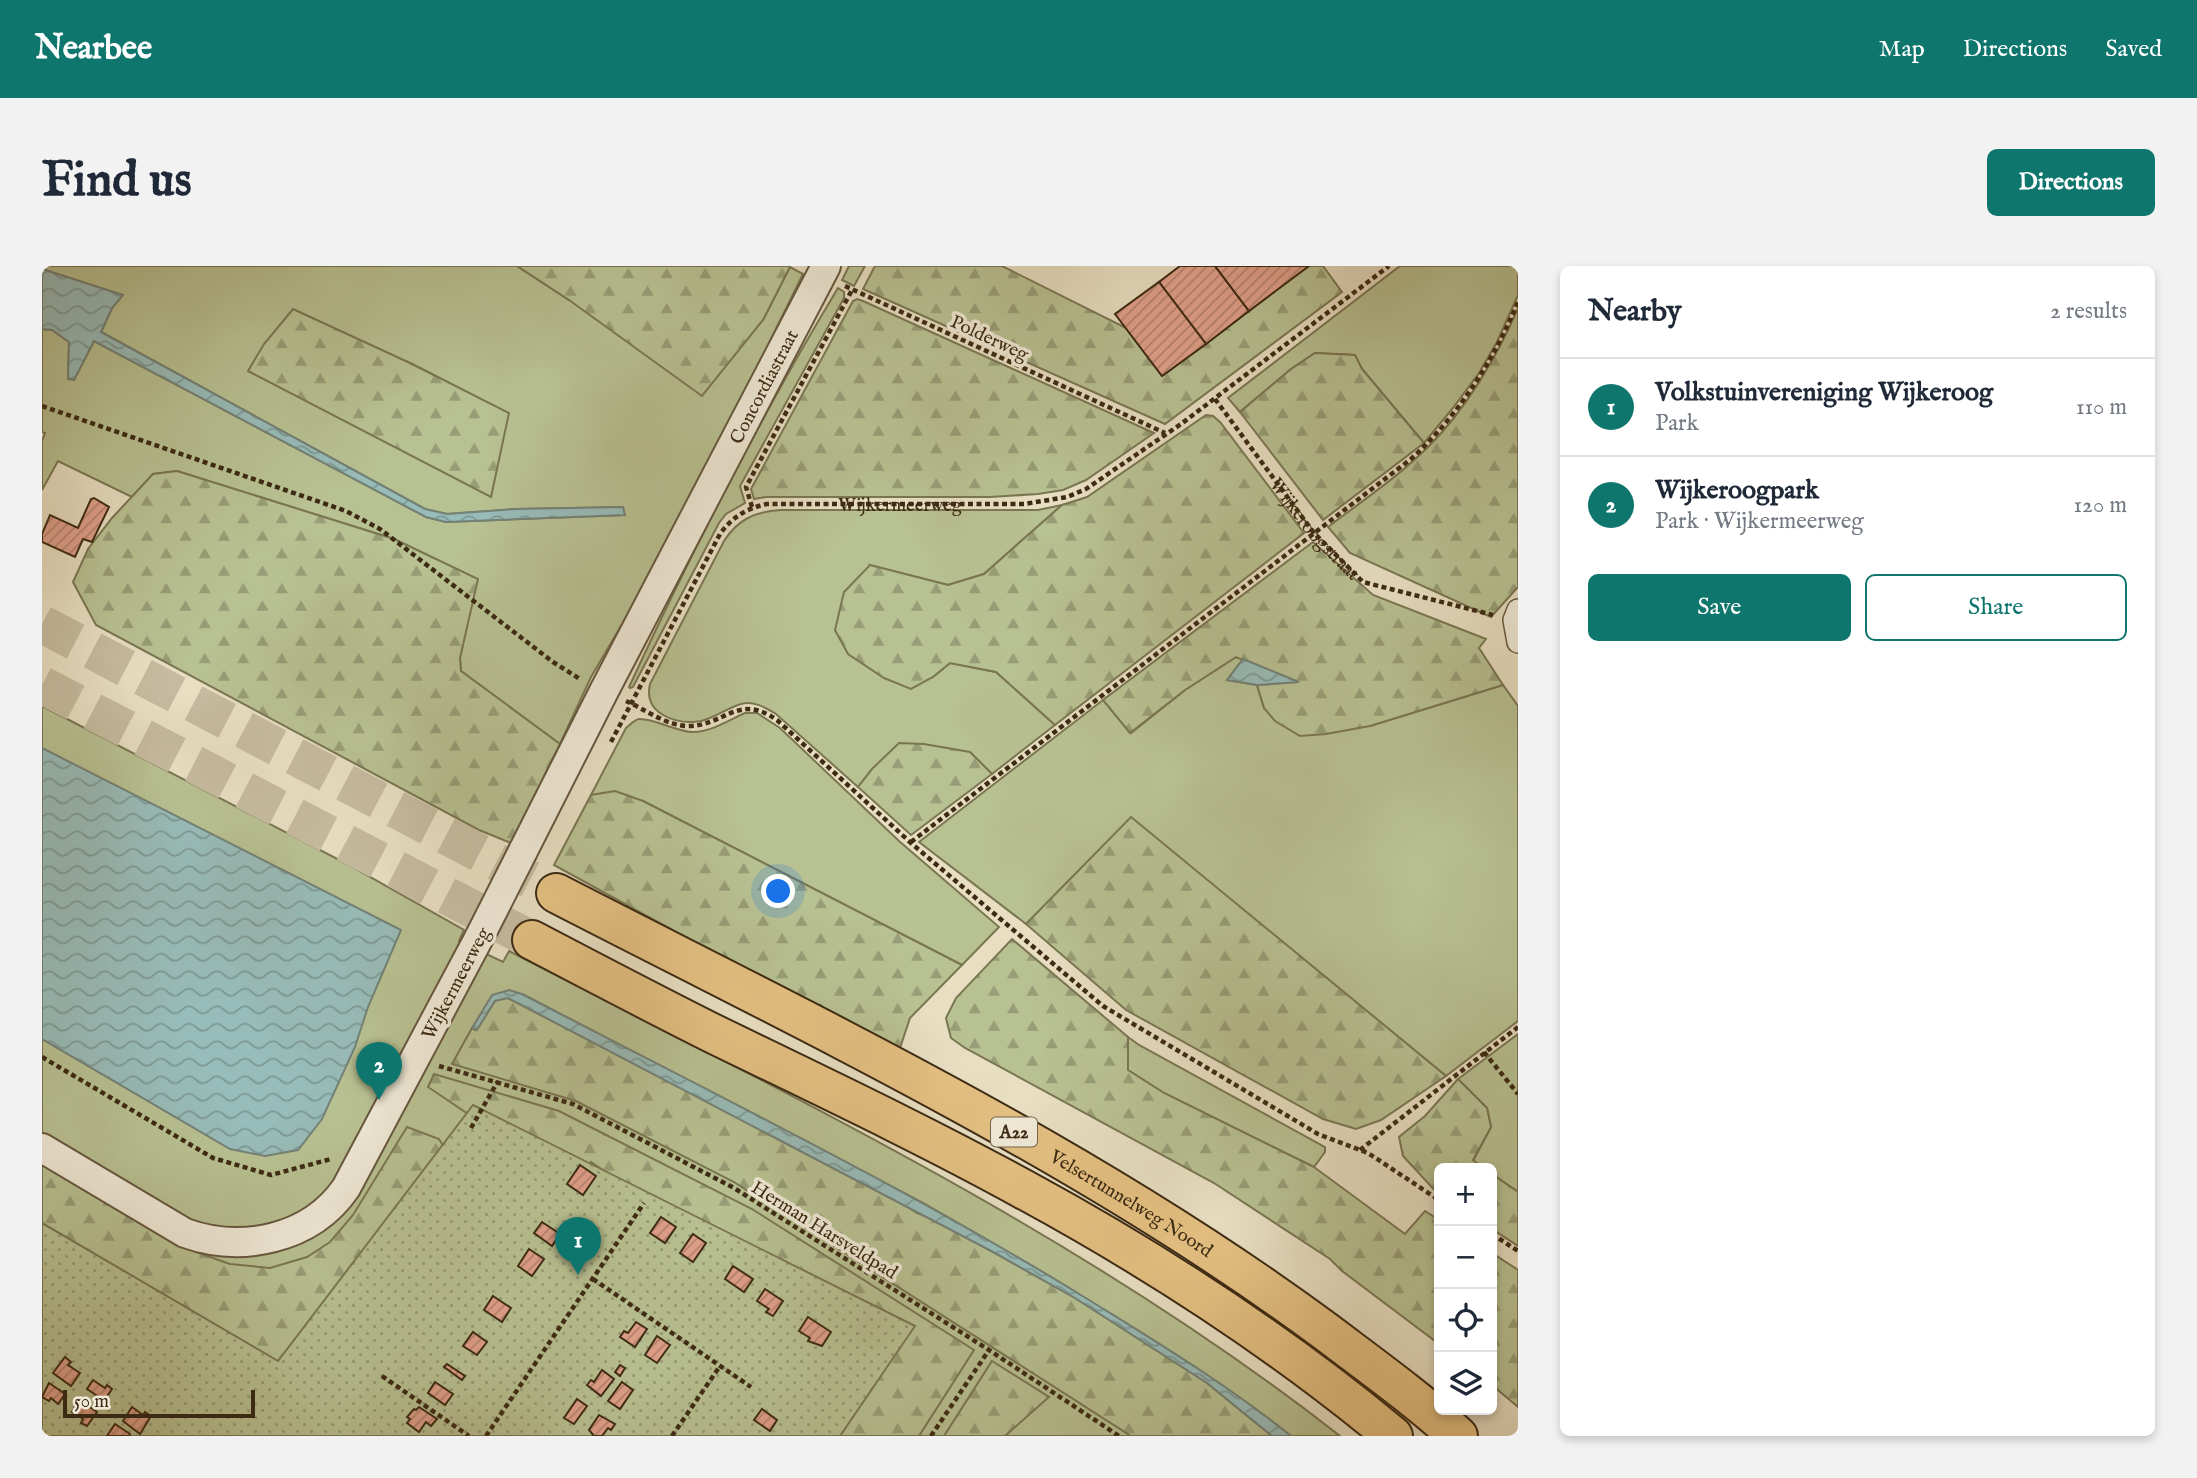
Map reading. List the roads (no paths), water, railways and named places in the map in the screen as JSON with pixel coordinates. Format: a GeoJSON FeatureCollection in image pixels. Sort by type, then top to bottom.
{"type":"FeatureCollection","features":[{"type":"Feature","properties":{"kind":"highway","name":"Velsertunnelweg Noord"},"geometry":{"type":"LineString","coordinates":[[556,893],[1025,1138],[1166,1221],[1279,1297],[1376,1369],[1458,1436]]}},
{"type":"Feature","properties":{"kind":"highway","name":"A22"},"geometry":{"type":"LineString","coordinates":[[532,940],[1025,1190],[1146,1262],[1262,1337],[1393,1436]]}},
{"type":"Feature","properties":{"kind":"street","name":"Concordiastraat"},"geometry":{"type":"LineString","coordinates":[[701,505],[824,270]]}},
{"type":"Feature","properties":{"kind":"street","name":"Wijkermeerweg"},"geometry":{"type":"LineString","coordinates":[[42,1148],[185,1233],[212,1242],[241,1243],[270,1239],[292,1232],[311,1222],[338,1199],[353,1177],[480,936],[701,505]]}},
{"type":"Feature","properties":{"kind":"street"},"geometry":{"type":"LineString","coordinates":[[1516,615],[1518,642]]}},
{"type":"Feature","properties":{"kind":"water"},"geometry":{"type":"Polygon","coordinates":[[[42,269],[123,295],[112,308],[101,332],[425,509],[447,514],[516,509],[623,507],[625,515],[446,522],[426,517],[94,341],[74,380],[68,378],[69,342],[52,330],[42,329],[42,269]]]}},
{"type":"Feature","properties":{"kind":"water"},"geometry":{"type":"Polygon","coordinates":[[[1243,659],[1299,682],[1257,685],[1227,680],[1243,659]]]}},
{"type":"Feature","properties":{"kind":"water"},"geometry":{"type":"Polygon","coordinates":[[[42,748],[401,930],[368,1007],[355,1047],[322,1119],[298,1150],[265,1156],[230,1149],[42,1039],[42,748]]]}},
{"type":"Feature","properties":{"kind":"water"},"geometry":{"type":"Polygon","coordinates":[[[509,990],[522,994],[737,1105],[950,1218],[1167,1348],[1243,1399],[1291,1436],[1272,1436],[1207,1383],[1075,1298],[995,1253],[508,998],[495,1001],[477,1030],[472,1028],[492,995],[509,990]]]}},
{"type":"Feature","properties":{"kind":"tunnel"},"geometry":{"type":"LineString","coordinates":[[42,624],[556,893]]}},
{"type":"Feature","properties":{"kind":"tunnel"},"geometry":{"type":"LineString","coordinates":[[42,685],[532,940]]}},
{"type":"Feature","properties":{"kind":"place","name":"Wijkeroogpark"},"geometry":{"type":"Point","coordinates":[379,1100]}},
{"type":"Feature","properties":{"kind":"place","name":"Volkstuinvereniging Wijkeroog"},"geometry":{"type":"Point","coordinates":[578,1275]}}]}
